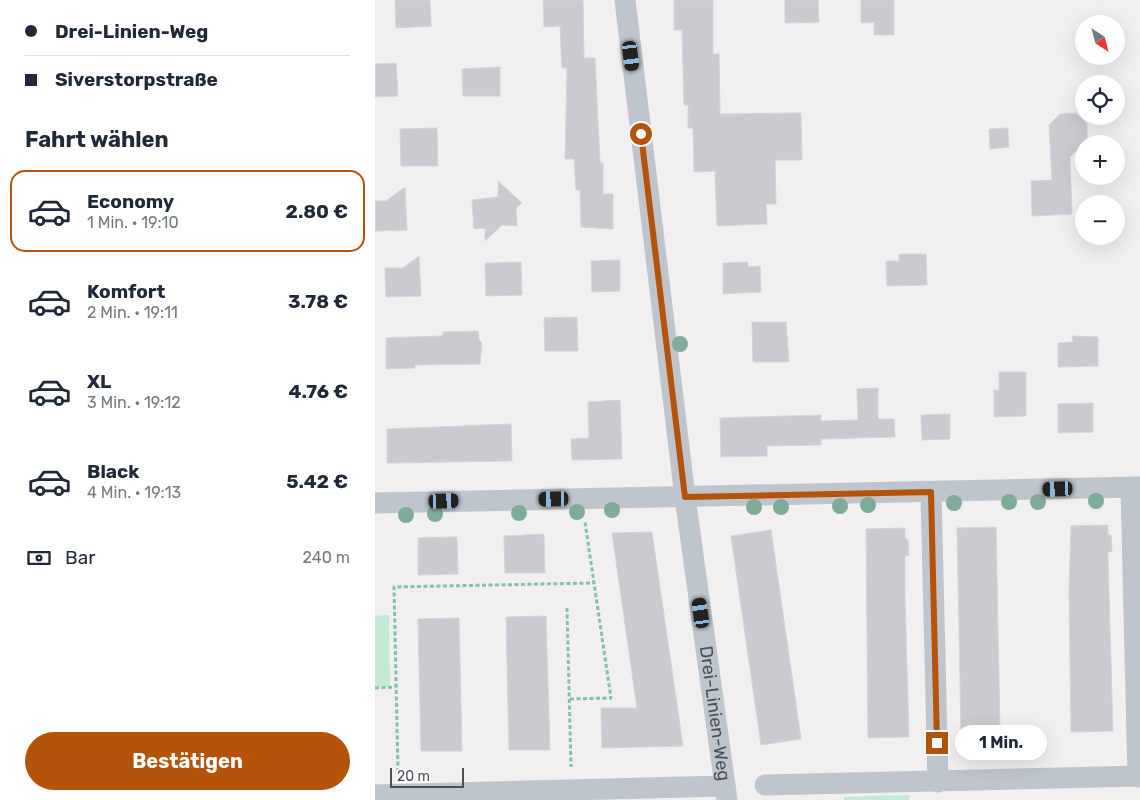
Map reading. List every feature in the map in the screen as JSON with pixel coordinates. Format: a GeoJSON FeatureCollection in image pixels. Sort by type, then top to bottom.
{"type":"FeatureCollection","features":[{"type":"Feature","properties":{"kind":"street","name":"Drei-Linien-Weg"},"geometry":{"type":"LineString","coordinates":[[625,0],[685,497],[726,793]]}},
{"type":"Feature","properties":{"kind":"street"},"geometry":{"type":"LineString","coordinates":[[375,503],[1135,487],[1139,776],[765,785]]}},
{"type":"Feature","properties":{"kind":"street"},"geometry":{"type":"LineString","coordinates":[[931,492],[938,782]]}},
{"type":"Feature","properties":{"kind":"street"},"geometry":{"type":"LineString","coordinates":[[375,795],[572,790],[726,793]]}},
{"type":"Feature","properties":{"kind":"path"},"geometry":{"type":"LineString","coordinates":[[569,699],[611,698],[585,518]]}},
{"type":"Feature","properties":{"kind":"path"},"geometry":{"type":"LineString","coordinates":[[399,795],[394,587],[593,583]]}},
{"type":"Feature","properties":{"kind":"path"},"geometry":{"type":"LineString","coordinates":[[567,608],[572,790]]}},
{"type":"Feature","properties":{"kind":"path"},"geometry":{"type":"LineString","coordinates":[[375,688],[396,687]]}},
{"type":"Feature","properties":{"kind":"green space"},"geometry":{"type":"Polygon","coordinates":[[[389,615],[390,687],[375,687],[375,616],[389,615]]]}},
{"type":"Feature","properties":{"kind":"green space"},"geometry":{"type":"Polygon","coordinates":[[[909,795],[909,800],[844,800],[844,797],[909,795]]]}},
{"type":"Feature","properties":{"kind":"building"},"geometry":{"type":"Polygon","coordinates":[[[395,0],[430,0],[431,26],[396,28],[395,0]]]}},
{"type":"Feature","properties":{"kind":"building"},"geometry":{"type":"Polygon","coordinates":[[[543,0],[583,0],[584,58],[595,58],[600,163],[603,163],[603,194],[613,194],[613,229],[581,227],[580,190],[576,190],[574,159],[565,159],[567,68],[562,68],[560,26],[544,27],[543,0]]]}},
{"type":"Feature","properties":{"kind":"building"},"geometry":{"type":"Polygon","coordinates":[[[674,0],[713,0],[713,54],[719,54],[720,114],[801,113],[802,160],[775,160],[776,204],[766,204],[767,224],[717,226],[715,171],[694,172],[693,128],[688,128],[688,105],[684,105],[682,30],[674,30],[674,0]]]}},
{"type":"Feature","properties":{"kind":"building"},"geometry":{"type":"Polygon","coordinates":[[[785,0],[818,0],[819,22],[785,23],[785,0]]]}},
{"type":"Feature","properties":{"kind":"building"},"geometry":{"type":"Polygon","coordinates":[[[861,0],[894,0],[894,35],[874,35],[874,22],[861,23],[861,0]]]}},
{"type":"Feature","properties":{"kind":"building"},"geometry":{"type":"Polygon","coordinates":[[[396,63],[398,96],[375,97],[375,64],[396,63]]]}},
{"type":"Feature","properties":{"kind":"building"},"geometry":{"type":"Polygon","coordinates":[[[500,67],[500,96],[463,96],[462,69],[500,67]]]}},
{"type":"Feature","properties":{"kind":"building"},"geometry":{"type":"Polygon","coordinates":[[[1075,113],[1075,125],[1087,125],[1087,135],[1075,135],[1075,152],[1070,157],[1072,214],[1032,216],[1031,181],[1052,180],[1049,125],[1060,114],[1075,113]]]}},
{"type":"Feature","properties":{"kind":"building"},"geometry":{"type":"Polygon","coordinates":[[[437,128],[438,166],[401,166],[400,129],[437,128]]]}},
{"type":"Feature","properties":{"kind":"building"},"geometry":{"type":"Polygon","coordinates":[[[1008,128],[1009,147],[990,149],[989,129],[1008,128]]]}},
{"type":"Feature","properties":{"kind":"building"},"geometry":{"type":"Polygon","coordinates":[[[498,181],[522,203],[516,208],[517,226],[502,225],[485,241],[485,228],[474,229],[472,200],[498,197],[498,181]]]}},
{"type":"Feature","properties":{"kind":"building"},"geometry":{"type":"Polygon","coordinates":[[[405,187],[407,230],[375,231],[375,201],[386,201],[405,187]]]}},
{"type":"Feature","properties":{"kind":"building"},"geometry":{"type":"Polygon","coordinates":[[[899,254],[926,254],[927,285],[887,286],[886,261],[899,261],[899,254]]]}},
{"type":"Feature","properties":{"kind":"building"},"geometry":{"type":"Polygon","coordinates":[[[419,256],[421,296],[386,297],[385,268],[403,268],[419,256]]]}},
{"type":"Feature","properties":{"kind":"building"},"geometry":{"type":"Polygon","coordinates":[[[620,260],[620,291],[592,292],[591,261],[620,260]]]}},
{"type":"Feature","properties":{"kind":"building"},"geometry":{"type":"Polygon","coordinates":[[[521,262],[522,295],[486,296],[485,263],[521,262]]]}},
{"type":"Feature","properties":{"kind":"building"},"geometry":{"type":"Polygon","coordinates":[[[748,262],[748,267],[760,266],[761,292],[723,294],[723,263],[748,262]]]}},
{"type":"Feature","properties":{"kind":"building"},"geometry":{"type":"Polygon","coordinates":[[[577,317],[578,351],[545,351],[544,318],[577,317]]]}},
{"type":"Feature","properties":{"kind":"building"},"geometry":{"type":"Polygon","coordinates":[[[752,322],[786,322],[789,362],[753,362],[752,322]]]}},
{"type":"Feature","properties":{"kind":"building"},"geometry":{"type":"Polygon","coordinates":[[[478,331],[479,340],[482,343],[480,364],[415,365],[415,368],[386,369],[386,338],[443,336],[443,332],[478,331]]]}},
{"type":"Feature","properties":{"kind":"building"},"geometry":{"type":"Polygon","coordinates":[[[1072,336],[1098,337],[1098,366],[1058,367],[1058,343],[1073,342],[1072,336]]]}},
{"type":"Feature","properties":{"kind":"building"},"geometry":{"type":"Polygon","coordinates":[[[999,372],[1026,372],[1026,416],[994,417],[994,390],[999,390],[999,372]]]}},
{"type":"Feature","properties":{"kind":"building"},"geometry":{"type":"Polygon","coordinates":[[[878,388],[878,419],[894,419],[895,437],[821,439],[821,445],[767,446],[767,456],[721,457],[720,418],[821,415],[821,421],[858,420],[857,389],[878,388]]]}},
{"type":"Feature","properties":{"kind":"building"},"geometry":{"type":"Polygon","coordinates":[[[620,400],[622,459],[572,460],[571,439],[589,438],[588,402],[620,400]]]}},
{"type":"Feature","properties":{"kind":"building"},"geometry":{"type":"Polygon","coordinates":[[[1093,403],[1093,432],[1058,433],[1058,404],[1093,403]]]}},
{"type":"Feature","properties":{"kind":"building"},"geometry":{"type":"Polygon","coordinates":[[[950,414],[950,439],[922,440],[921,415],[950,414]]]}},
{"type":"Feature","properties":{"kind":"building"},"geometry":{"type":"Polygon","coordinates":[[[511,424],[512,461],[387,463],[387,429],[511,424]]]}},
{"type":"Feature","properties":{"kind":"building"},"geometry":{"type":"Polygon","coordinates":[[[1108,525],[1108,535],[1111,535],[1112,551],[1108,552],[1108,561],[1113,731],[1071,732],[1069,592],[1071,526],[1108,525]]]}},
{"type":"Feature","properties":{"kind":"building"},"geometry":{"type":"Polygon","coordinates":[[[996,527],[1000,733],[961,734],[957,528],[996,527]]]}},
{"type":"Feature","properties":{"kind":"building"},"geometry":{"type":"Polygon","coordinates":[[[905,528],[909,555],[905,556],[905,597],[909,737],[868,738],[866,529],[905,528]]]}},
{"type":"Feature","properties":{"kind":"building"},"geometry":{"type":"Polygon","coordinates":[[[771,530],[801,739],[761,745],[731,536],[771,530]]]}},
{"type":"Feature","properties":{"kind":"building"},"geometry":{"type":"Polygon","coordinates":[[[652,532],[683,746],[602,748],[601,708],[637,708],[612,533],[652,532]]]}},
{"type":"Feature","properties":{"kind":"building"},"geometry":{"type":"Polygon","coordinates":[[[544,534],[545,573],[505,573],[504,536],[544,534]]]}},
{"type":"Feature","properties":{"kind":"building"},"geometry":{"type":"Polygon","coordinates":[[[457,537],[458,574],[418,575],[418,538],[457,537]]]}},
{"type":"Feature","properties":{"kind":"building"},"geometry":{"type":"Polygon","coordinates":[[[546,616],[550,750],[509,750],[506,617],[546,616]]]}},
{"type":"Feature","properties":{"kind":"building"},"geometry":{"type":"Polygon","coordinates":[[[459,618],[462,751],[421,751],[418,619],[459,618]]]}},
{"type":"Feature","properties":{"kind":"route"},"geometry":{"type":"LineString","coordinates":[[641,134],[685,497],[931,492],[937,743]]}}]}
